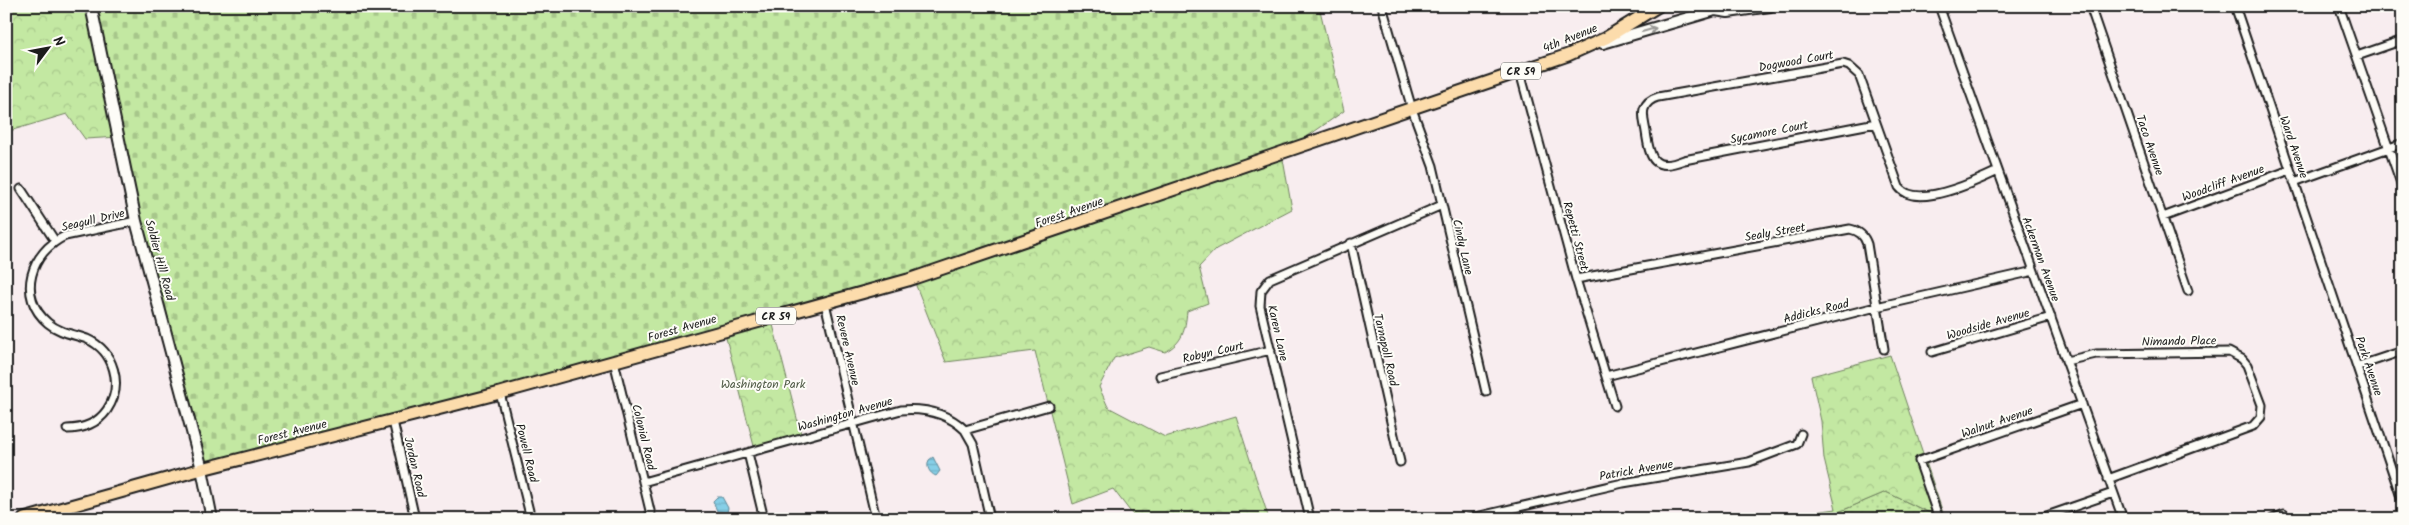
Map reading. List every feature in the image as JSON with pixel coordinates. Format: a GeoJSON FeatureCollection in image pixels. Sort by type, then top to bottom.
{"type":"FeatureCollection","features":[{"type":"Feature","properties":{"kind":"main road","name":"4th Avenue"},"geometry":{"type":"LineString","coordinates":[[1412,109],[1585,48],[1627,27],[1658,6]]}},
{"type":"Feature","properties":{"kind":"main road","name":"Forest Avenue"},"geometry":{"type":"LineString","coordinates":[[24,519],[202,469],[500,393],[943,270],[1412,109]]}},
{"type":"Feature","properties":{"kind":"street","name":"Soldier Hill Road"},"geometry":{"type":"LineString","coordinates":[[91,6],[136,221],[202,469],[212,519]]}},
{"type":"Feature","properties":{"kind":"street","name":"Cindy Lane"},"geometry":{"type":"LineString","coordinates":[[1382,6],[1412,109],[1433,166],[1486,392]]}},
{"type":"Feature","properties":{"kind":"street"},"geometry":{"type":"LineString","coordinates":[[1690,6],[1712,11],[1744,11],[1770,6]]}},
{"type":"Feature","properties":{"kind":"street","name":"Ackerman Avenue"},"geometry":{"type":"LineString","coordinates":[[1939,6],[2123,519]]}},
{"type":"Feature","properties":{"kind":"street","name":"Taco Avenue"},"geometry":{"type":"LineString","coordinates":[[2090,6],[2188,291]]}},
{"type":"Feature","properties":{"kind":"street","name":"Ward Avenue"},"geometry":{"type":"LineString","coordinates":[[2235,6],[2333,294]]}},
{"type":"Feature","properties":{"kind":"street"},"geometry":{"type":"LineString","coordinates":[[2339,6],[2403,188]]}},
{"type":"Feature","properties":{"kind":"street"},"geometry":{"type":"LineString","coordinates":[[1585,48],[1712,11]]}},
{"type":"Feature","properties":{"kind":"street"},"geometry":{"type":"LineString","coordinates":[[2357,56],[2403,40]]}},
{"type":"Feature","properties":{"kind":"street","name":"Dogwood Court"},"geometry":{"type":"LineString","coordinates":[[1668,166],[1657,163],[1649,153],[1643,114],[1648,103],[1658,97],[1843,64],[1855,70],[1859,75],[1899,187],[1907,195],[1913,196],[1948,191],[1998,171]]}},
{"type":"Feature","properties":{"kind":"street","name":"Repetti Street"},"geometry":{"type":"LineString","coordinates":[[1520,72],[1576,279],[1615,406]]}},
{"type":"Feature","properties":{"kind":"street","name":"Sycamore Court"},"geometry":{"type":"LineString","coordinates":[[1668,166],[1684,160],[1876,123]]}},
{"type":"Feature","properties":{"kind":"street"},"geometry":{"type":"LineString","coordinates":[[2294,182],[2403,143]]}},
{"type":"Feature","properties":{"kind":"street","name":"Woodcliff Avenue"},"geometry":{"type":"LineString","coordinates":[[2163,217],[2290,170]]}},
{"type":"Feature","properties":{"kind":"street"},"geometry":{"type":"LineString","coordinates":[[21,189],[56,241]]}},
{"type":"Feature","properties":{"kind":"street","name":"Karen Lane"},"geometry":{"type":"LineString","coordinates":[[1310,519],[1259,298],[1265,284],[1270,279],[1442,205]]}},
{"type":"Feature","properties":{"kind":"street","name":"Seagull Drive"},"geometry":{"type":"LineString","coordinates":[[68,429],[82,428],[100,418],[112,402],[116,383],[112,364],[102,349],[86,339],[56,329],[40,314],[34,305],[31,294],[31,274],[39,256],[56,241],[65,236],[136,221]]}},
{"type":"Feature","properties":{"kind":"street","name":"Sealy Street"},"geometry":{"type":"LineString","coordinates":[[1576,279],[1850,229],[1861,234],[1867,244],[1884,349]]}},
{"type":"Feature","properties":{"kind":"street","name":"Tarnapoll Road"},"geometry":{"type":"LineString","coordinates":[[1351,243],[1400,462]]}},
{"type":"Feature","properties":{"kind":"street","name":"Addicks Road"},"geometry":{"type":"LineString","coordinates":[[1606,376],[1876,307],[2034,271]]}},
{"type":"Feature","properties":{"kind":"street","name":"Park Avenue"},"geometry":{"type":"LineString","coordinates":[[2333,294],[2403,503]]}},
{"type":"Feature","properties":{"kind":"street","name":"Revere Avenue"},"geometry":{"type":"LineString","coordinates":[[825,303],[876,519]]}},
{"type":"Feature","properties":{"kind":"street","name":"Woodside Avenue"},"geometry":{"type":"LineString","coordinates":[[1932,352],[2050,318]]}},
{"type":"Feature","properties":{"kind":"street","name":"Robyn Court"},"geometry":{"type":"LineString","coordinates":[[1160,376],[1271,350]]}},
{"type":"Feature","properties":{"kind":"street"},"geometry":{"type":"LineString","coordinates":[[2358,366],[2403,351]]}},
{"type":"Feature","properties":{"kind":"street","name":"Nimando Place"},"geometry":{"type":"LineString","coordinates":[[2066,361],[2096,354],[2229,352],[2242,359],[2247,365],[2262,405],[2261,418],[2253,426],[2108,479]]}},
{"type":"Feature","properties":{"kind":"street","name":"Colonial Road"},"geometry":{"type":"LineString","coordinates":[[614,361],[652,519]]}},
{"type":"Feature","properties":{"kind":"street","name":"Powell Road"},"geometry":{"type":"LineString","coordinates":[[500,393],[531,519]]}},
{"type":"Feature","properties":{"kind":"street","name":"Walnut Avenue"},"geometry":{"type":"LineString","coordinates":[[1939,519],[1919,461],[2082,404]]}},
{"type":"Feature","properties":{"kind":"street"},"geometry":{"type":"LineString","coordinates":[[990,519],[973,444],[965,430],[1049,406]]}},
{"type":"Feature","properties":{"kind":"street","name":"Washington Avenue"},"geometry":{"type":"LineString","coordinates":[[643,482],[854,423],[913,409],[939,413],[965,430]]}},
{"type":"Feature","properties":{"kind":"street","name":"Jordan Road"},"geometry":{"type":"LineString","coordinates":[[393,421],[415,519]]}},
{"type":"Feature","properties":{"kind":"street","name":"Patrick Avenue"},"geometry":{"type":"LineString","coordinates":[[1467,519],[1624,483],[1749,462],[1797,444],[1801,434]]}},
{"type":"Feature","properties":{"kind":"street"},"geometry":{"type":"LineString","coordinates":[[748,452],[764,519]]}},
{"type":"Feature","properties":{"kind":"street"},"geometry":{"type":"LineString","coordinates":[[2038,519],[2113,493]]}},
{"type":"Feature","properties":{"kind":"street"},"geometry":{"type":"LineString","coordinates":[[2272,519],[2284,514]]}},
{"type":"Feature","properties":{"kind":"green space"},"geometry":{"type":"Polygon","coordinates":[[[6,6],[91,6],[119,137],[85,139],[67,114],[6,132],[6,6]]]}},
{"type":"Feature","properties":{"kind":"green space"},"geometry":{"type":"Polygon","coordinates":[[[91,6],[1319,6],[1344,111],[1282,154],[943,269],[202,469],[136,221],[91,6]]]}},
{"type":"Feature","properties":{"kind":"green space"},"geometry":{"type":"Polygon","coordinates":[[[1282,154],[1292,209],[1216,249],[1199,267],[1208,303],[1187,311],[1184,330],[1176,344],[1165,352],[1149,347],[1114,358],[1099,387],[1108,407],[1165,437],[1236,416],[1269,519],[1136,519],[1113,489],[1073,504],[1035,351],[946,362],[913,278],[1282,154]]]}},
{"type":"Feature","properties":{"kind":"green space","name":"Washington Park"},"geometry":{"type":"Polygon","coordinates":[[[771,317],[802,438],[755,450],[724,330],[771,317]]]}},
{"type":"Feature","properties":{"kind":"green space"},"geometry":{"type":"Polygon","coordinates":[[[1890,355],[1945,519],[1935,519],[1934,515],[1886,492],[1822,519],[1766,519],[1836,509],[1824,459],[1821,421],[1811,376],[1890,355]]]}},
{"type":"Feature","properties":{"kind":"green space"},"geometry":{"type":"Polygon","coordinates":[[[1886,492],[1934,515],[1935,519],[1822,519],[1886,492]]]}},
{"type":"Feature","properties":{"kind":"water"},"geometry":{"type":"Polygon","coordinates":[[[933,457],[940,471],[936,476],[928,467],[929,460],[933,457]]]}},
{"type":"Feature","properties":{"kind":"water"},"geometry":{"type":"Polygon","coordinates":[[[717,497],[722,497],[728,508],[727,512],[717,511],[713,501],[717,497]]]}}]}
